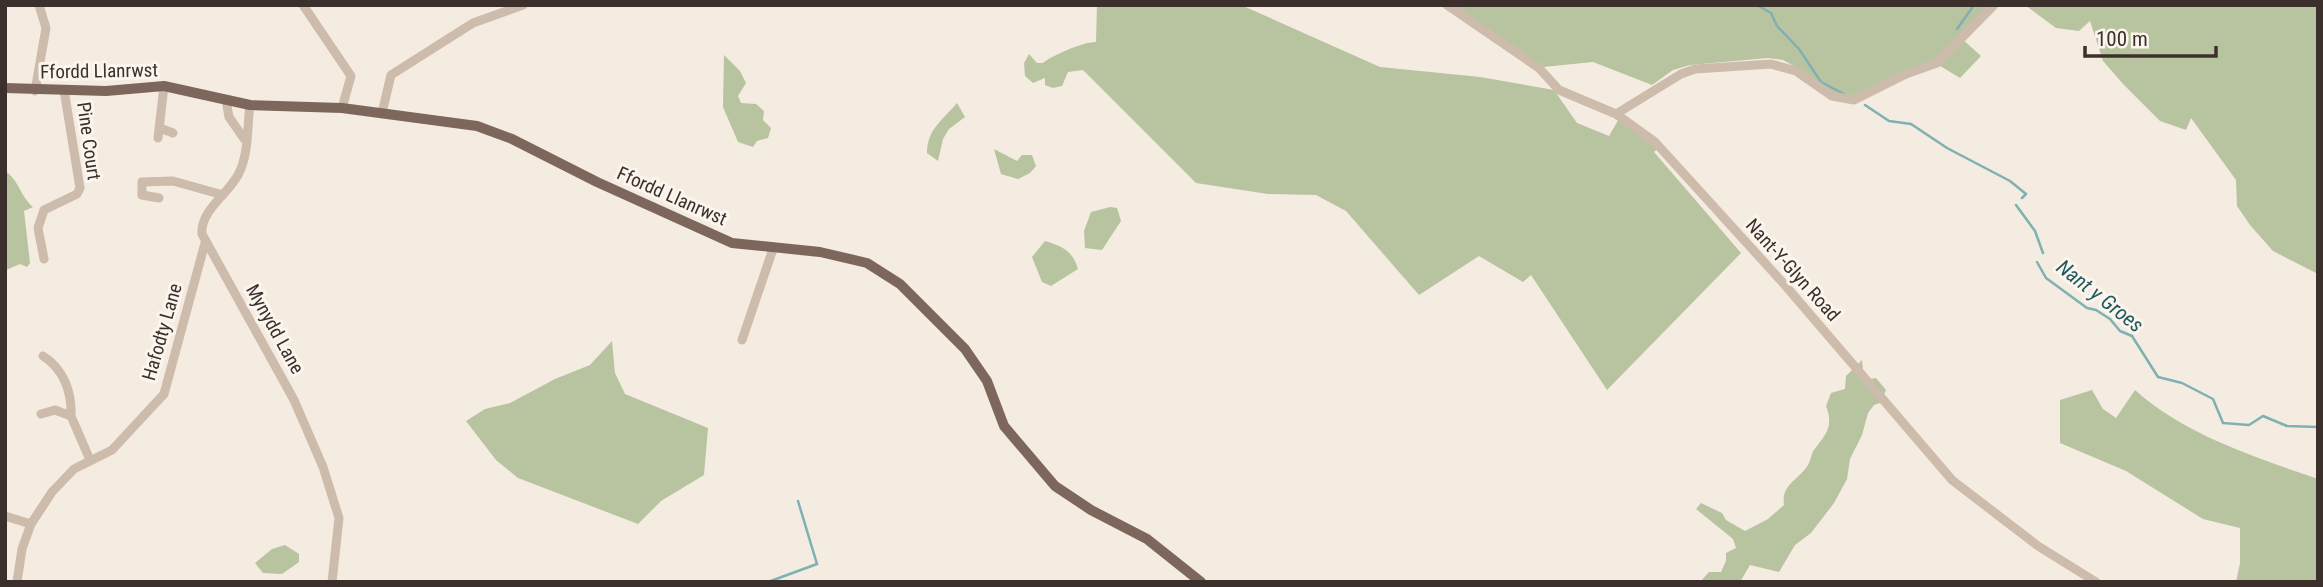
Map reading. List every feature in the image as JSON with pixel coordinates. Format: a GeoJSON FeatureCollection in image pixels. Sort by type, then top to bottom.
{"type":"FeatureCollection","features":[{"type":"Feature","properties":{"kind":"main road","name":"Ffordd Llanrwst"},"geometry":{"type":"LineString","coordinates":[[5,88],[36,91],[164,86],[250,105],[342,108],[490,130],[732,243],[820,252],[867,263],[900,284],[976,363],[987,381],[1004,426],[1055,486],[1091,510],[1147,539],[1201,582]]}},
{"type":"Feature","properties":{"kind":"street"},"geometry":{"type":"LineString","coordinates":[[36,91],[46,28],[40,5]]}},
{"type":"Feature","properties":{"kind":"street"},"geometry":{"type":"LineString","coordinates":[[303,5],[351,76],[342,108]]}},
{"type":"Feature","properties":{"kind":"street"},"geometry":{"type":"LineString","coordinates":[[382,113],[391,75],[473,23],[523,5]]}},
{"type":"Feature","properties":{"kind":"street","name":"Nant-Y-Glyn Road"},"geometry":{"type":"LineString","coordinates":[[1447,5],[1539,68],[1559,90],[1616,114],[1655,142],[1784,284],[1952,480],[2038,546],[2096,582]]}},
{"type":"Feature","properties":{"kind":"street"},"geometry":{"type":"LineString","coordinates":[[1616,114],[1681,74],[1695,69],[1771,64],[1796,71],[1832,96],[1854,100],[1906,74],[1937,64],[1994,5]]}},
{"type":"Feature","properties":{"kind":"street"},"geometry":{"type":"LineString","coordinates":[[164,86],[159,133],[173,133]]}},
{"type":"Feature","properties":{"kind":"street","name":"Pine Court"},"geometry":{"type":"LineString","coordinates":[[44,259],[38,228],[44,210],[77,194],[80,188],[64,90]]}},
{"type":"Feature","properties":{"kind":"street"},"geometry":{"type":"LineString","coordinates":[[226,100],[229,117],[244,134],[246,142]]}},
{"type":"Feature","properties":{"kind":"street"},"geometry":{"type":"LineString","coordinates":[[205,243],[201,226],[239,174],[250,105]]}},
{"type":"Feature","properties":{"kind":"street"},"geometry":{"type":"LineString","coordinates":[[159,198],[142,195],[142,182],[173,181],[223,195]]}},
{"type":"Feature","properties":{"kind":"street","name":"Hafodty Lane"},"geometry":{"type":"LineString","coordinates":[[17,582],[22,549],[31,524],[66,476],[90,460],[112,450],[164,394],[205,243]]}},
{"type":"Feature","properties":{"kind":"street","name":"Mynydd Lane"},"geometry":{"type":"LineString","coordinates":[[205,243],[256,326],[294,400],[323,467],[339,517],[332,582]]}},
{"type":"Feature","properties":{"kind":"street"},"geometry":{"type":"LineString","coordinates":[[742,340],[773,249]]}},
{"type":"Feature","properties":{"kind":"street"},"geometry":{"type":"LineString","coordinates":[[43,356],[51,362],[69,390],[71,416],[90,460]]}},
{"type":"Feature","properties":{"kind":"street"},"geometry":{"type":"LineString","coordinates":[[41,414],[55,410],[71,416]]}},
{"type":"Feature","properties":{"kind":"street"},"geometry":{"type":"LineString","coordinates":[[5,516],[31,524]]}},
{"type":"Feature","properties":{"kind":"green space"},"geometry":{"type":"Polygon","coordinates":[[[1097,5],[1241,5],[1380,67],[1480,77],[1554,90],[1577,123],[1609,136],[1620,117],[1659,147],[1654,152],[1741,253],[1607,390],[1531,275],[1523,282],[1479,256],[1419,295],[1346,211],[1316,195],[1268,194],[1196,183],[1083,70],[1068,72],[1062,86],[1053,88],[1045,85],[1045,78],[1033,83],[1025,76],[1024,63],[1029,54],[1037,63],[1043,63],[1068,50],[1096,42],[1097,5]]]}},
{"type":"Feature","properties":{"kind":"green space"},"geometry":{"type":"Polygon","coordinates":[[[1453,5],[1994,5],[1961,38],[1981,56],[1960,78],[1937,64],[1854,100],[1814,84],[1808,74],[1783,60],[1768,58],[1690,65],[1673,70],[1652,85],[1593,62],[1543,67],[1453,5]]]}},
{"type":"Feature","properties":{"kind":"green space"},"geometry":{"type":"Polygon","coordinates":[[[2025,5],[2318,5],[2318,274],[2273,251],[2237,206],[2236,180],[2191,118],[2186,130],[2160,121],[2103,61],[2090,21],[2079,31],[2056,28],[2025,5]]]}},
{"type":"Feature","properties":{"kind":"green space"},"geometry":{"type":"Polygon","coordinates":[[[724,55],[740,71],[746,83],[738,96],[741,103],[756,104],[764,111],[763,120],[771,128],[768,138],[757,141],[753,147],[738,142],[723,107],[724,55]]]}},
{"type":"Feature","properties":{"kind":"green space"},"geometry":{"type":"Polygon","coordinates":[[[957,103],[965,117],[949,129],[943,139],[938,161],[927,153],[930,137],[957,103]]]}},
{"type":"Feature","properties":{"kind":"green space"},"geometry":{"type":"Polygon","coordinates":[[[994,149],[1017,161],[1022,155],[1032,155],[1036,166],[1030,173],[1018,179],[1001,174],[994,149]]]}},
{"type":"Feature","properties":{"kind":"green space"},"geometry":{"type":"Polygon","coordinates":[[[5,171],[33,207],[24,211],[30,263],[27,267],[20,264],[6,270],[5,171]]]}},
{"type":"Feature","properties":{"kind":"green space"},"geometry":{"type":"Polygon","coordinates":[[[1117,208],[1121,221],[1102,250],[1085,248],[1084,231],[1091,212],[1117,208]]]}},
{"type":"Feature","properties":{"kind":"green space"},"geometry":{"type":"Polygon","coordinates":[[[1045,241],[1066,250],[1078,269],[1051,286],[1042,282],[1032,257],[1045,241]]]}},
{"type":"Feature","properties":{"kind":"green space"},"geometry":{"type":"Polygon","coordinates":[[[612,341],[615,373],[625,394],[708,428],[704,475],[661,501],[638,524],[518,478],[496,460],[466,421],[485,409],[510,403],[555,379],[590,365],[612,341]]]}},
{"type":"Feature","properties":{"kind":"green space"},"geometry":{"type":"Polygon","coordinates":[[[1862,360],[1864,380],[1876,378],[1886,390],[1880,403],[1874,405],[1868,413],[1862,435],[1850,459],[1847,479],[1834,503],[1811,533],[1795,545],[1779,572],[1750,565],[1740,582],[1700,582],[1709,572],[1721,572],[1726,553],[1736,548],[1733,539],[1696,509],[1701,503],[1722,513],[1726,520],[1745,531],[1768,519],[1784,505],[1785,492],[1808,465],[1813,452],[1828,430],[1826,406],[1831,393],[1845,389],[1846,376],[1862,360]]]}},
{"type":"Feature","properties":{"kind":"green space"},"geometry":{"type":"Polygon","coordinates":[[[2092,390],[2103,409],[2116,418],[2135,390],[2176,420],[2198,432],[2318,479],[2318,582],[2236,582],[2240,563],[2240,528],[2203,519],[2126,471],[2060,443],[2060,400],[2092,390]]]}},
{"type":"Feature","properties":{"kind":"green space"},"geometry":{"type":"Polygon","coordinates":[[[285,545],[299,554],[299,562],[282,574],[263,573],[255,563],[272,549],[285,545]]]}},
{"type":"Feature","properties":{"kind":"waterway","name":"Nant y Groes"},"geometry":{"type":"LineString","coordinates":[[1757,5],[1771,13],[1777,26],[1799,49],[1821,82],[1844,94]]}},
{"type":"Feature","properties":{"kind":"waterway"},"geometry":{"type":"LineString","coordinates":[[1957,29],[1974,5]]}},
{"type":"Feature","properties":{"kind":"waterway","name":"Nant y Groes"},"geometry":{"type":"LineString","coordinates":[[1865,105],[1889,121],[1911,124],[1947,148],[2010,181],[2026,194],[2022,198]]}},
{"type":"Feature","properties":{"kind":"waterway","name":"Nant y Groes"},"geometry":{"type":"LineString","coordinates":[[2016,205],[2035,231],[2043,253]]}},
{"type":"Feature","properties":{"kind":"waterway","name":"Nant y Groes"},"geometry":{"type":"LineString","coordinates":[[2037,262],[2046,278],[2087,308],[2110,319],[2120,331],[2132,336],[2158,377],[2182,383],[2213,399],[2223,423],[2249,425],[2263,416],[2287,426],[2318,427]]}},
{"type":"Feature","properties":{"kind":"waterway"},"geometry":{"type":"LineString","coordinates":[[768,582],[817,564],[798,501]]}}]}
